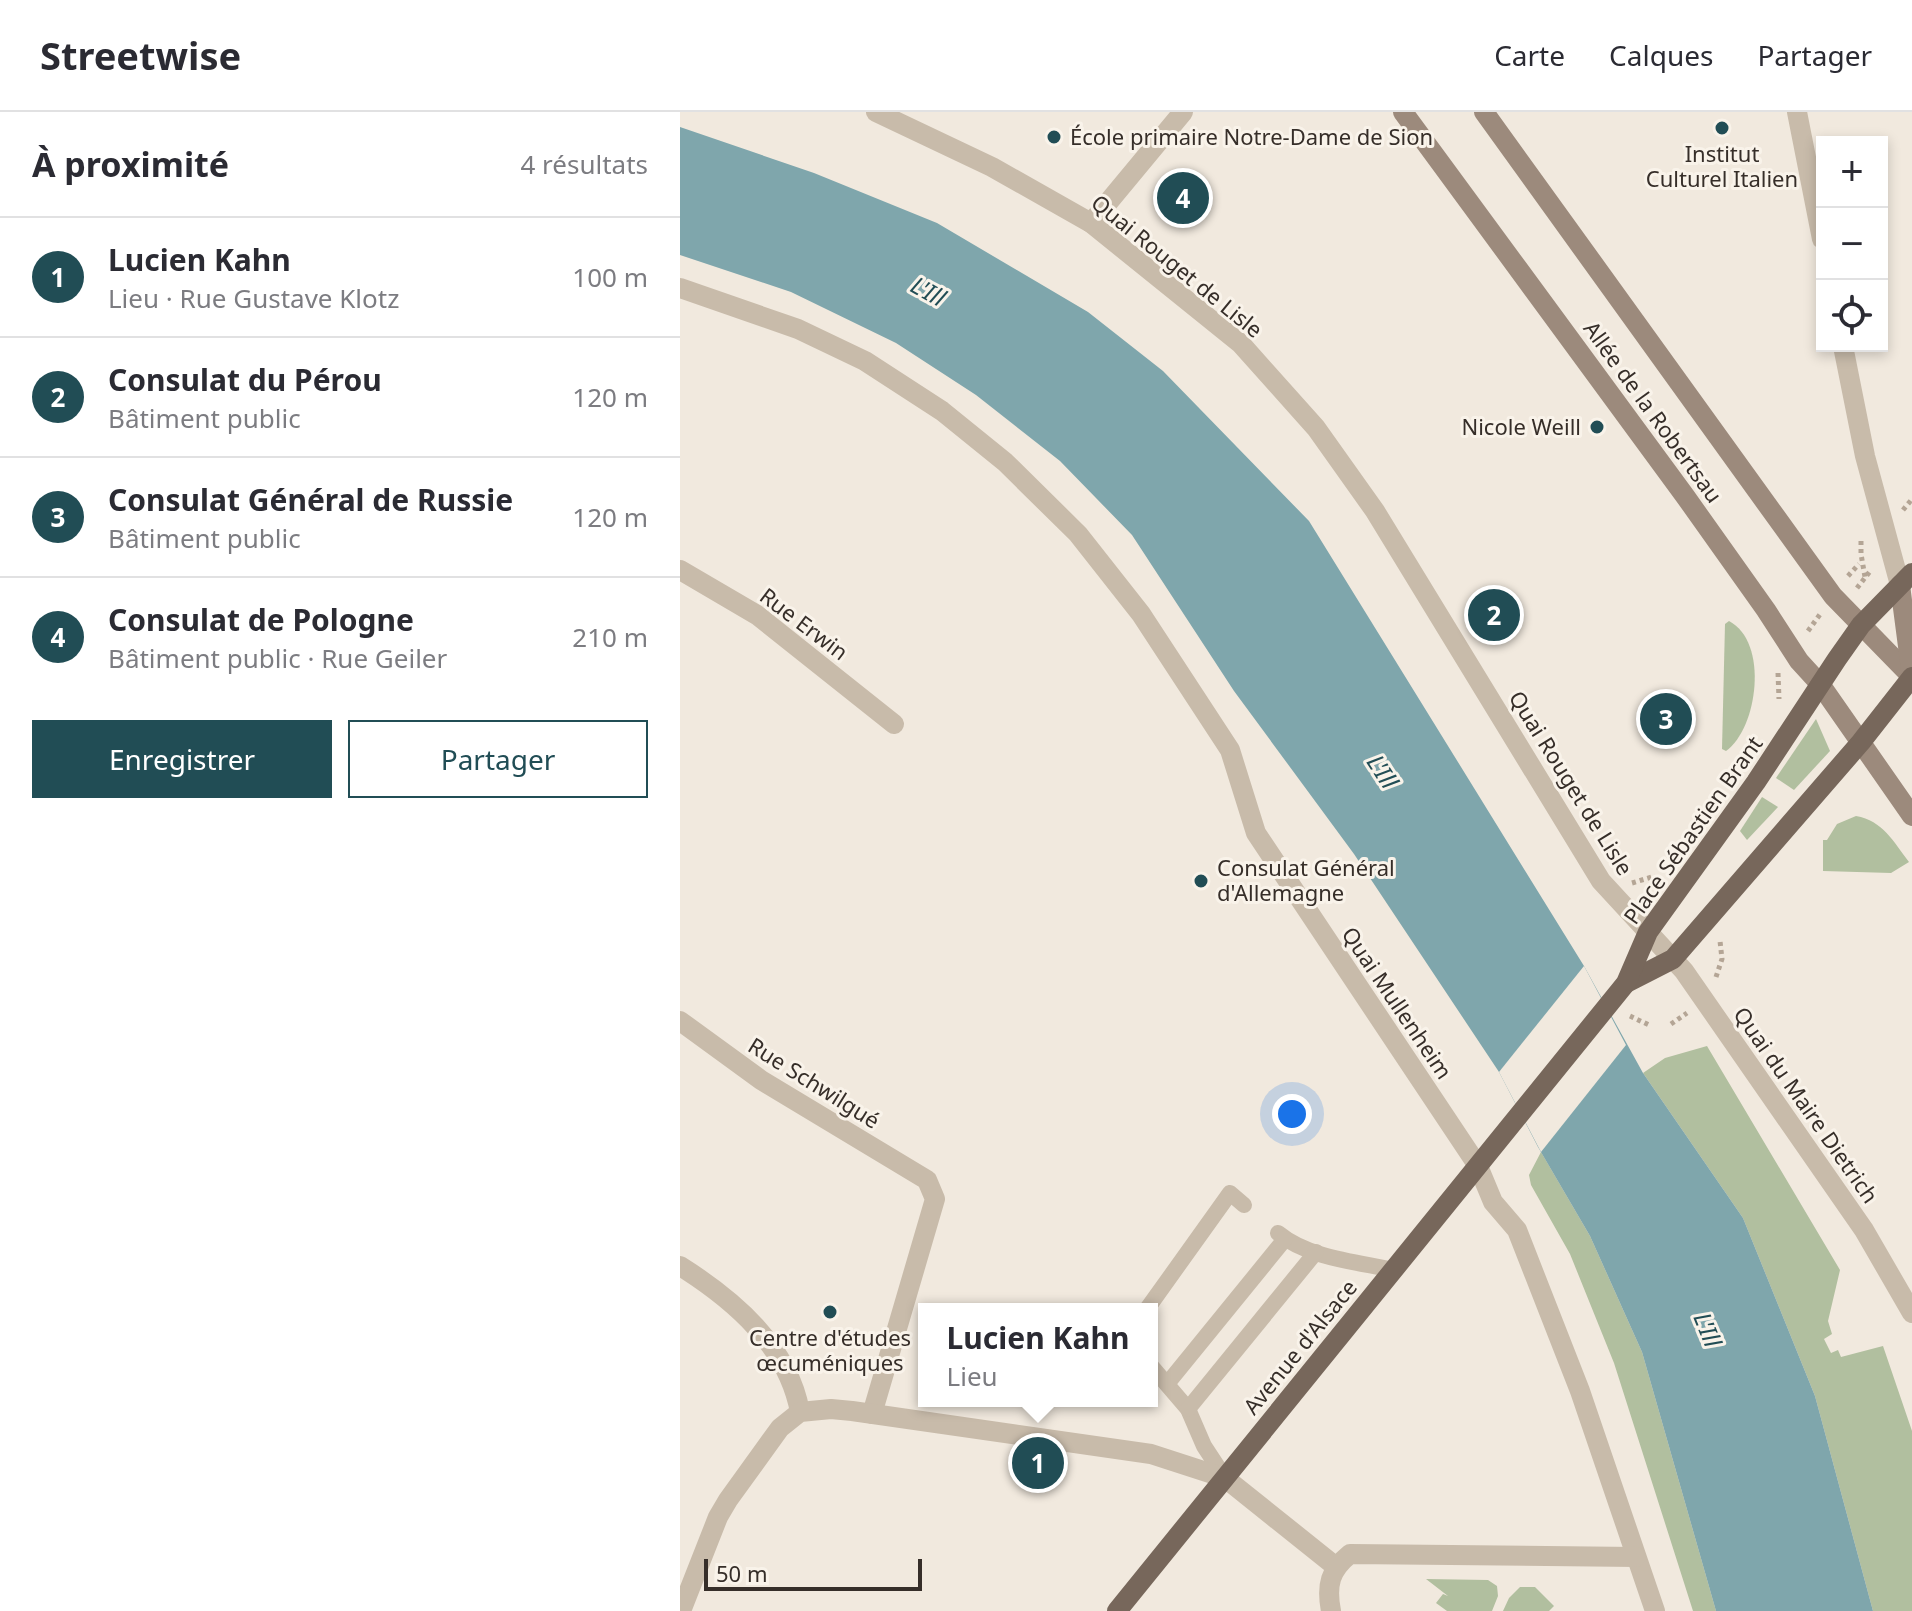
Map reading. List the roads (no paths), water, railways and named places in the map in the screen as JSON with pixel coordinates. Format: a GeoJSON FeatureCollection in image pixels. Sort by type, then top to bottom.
{"type":"FeatureCollection","features":[{"type":"Feature","properties":{"kind":"main road","name":"Allée de la Robertsau"},"geometry":{"type":"LineString","coordinates":[[1403,112],[1685,496],[1799,661],[1820,684],[1861,742]]}},
{"type":"Feature","properties":{"kind":"main road","name":"Allée de la Robertsau"},"geometry":{"type":"LineString","coordinates":[[1484,112],[1833,596],[1912,677]]}},
{"type":"Feature","properties":{"kind":"main road","name":"Place Sébastien Brant"},"geometry":{"type":"LineString","coordinates":[[1626,983],[1648,932],[1756,782],[1861,625],[1906,579]]}},
{"type":"Feature","properties":{"kind":"main road"},"geometry":{"type":"LineString","coordinates":[[1626,983],[1673,959],[1861,742],[1912,677],[1906,579]]}},
{"type":"Feature","properties":{"kind":"main road"},"geometry":{"type":"LineString","coordinates":[[1861,742],[1912,816]]}},
{"type":"Feature","properties":{"kind":"main road","name":"Avenue d'Alsace"},"geometry":{"type":"LineString","coordinates":[[1117,1611],[1626,983]]}},
{"type":"Feature","properties":{"kind":"street","name":"Quai Rouget de Lisle"},"geometry":{"type":"LineString","coordinates":[[876,112],[992,167],[1091,223],[1241,344],[1316,428],[1375,511],[1601,881],[1648,932]]}},
{"type":"Feature","properties":{"kind":"street"},"geometry":{"type":"LineString","coordinates":[[1091,223],[1183,112]]}},
{"type":"Feature","properties":{"kind":"street"},"geometry":{"type":"LineString","coordinates":[[1797,112],[1816,209]]}},
{"type":"Feature","properties":{"kind":"street","name":"Quai Mullenheim"},"geometry":{"type":"LineString","coordinates":[[680,288],[798,329],[865,361],[942,411],[1005,462],[1078,534],[1141,614],[1230,750],[1256,833],[1478,1166],[1493,1202],[1517,1230],[1580,1391],[1655,1611]]}},
{"type":"Feature","properties":{"kind":"street"},"geometry":{"type":"LineString","coordinates":[[1844,352],[1865,456],[1906,579]]}},
{"type":"Feature","properties":{"kind":"street","name":"Rue Erwin"},"geometry":{"type":"LineString","coordinates":[[680,570],[757,615],[894,724]]}},
{"type":"Feature","properties":{"kind":"street","name":"Quai du Maire Dietrich"},"geometry":{"type":"LineString","coordinates":[[1648,932],[1684,971],[1864,1230],[1912,1313]]}},
{"type":"Feature","properties":{"kind":"street","name":"Rue Schwilgué"},"geometry":{"type":"LineString","coordinates":[[680,1021],[761,1080],[927,1180],[935,1199],[872,1414]]}},
{"type":"Feature","properties":{"kind":"street"},"geometry":{"type":"LineString","coordinates":[[680,1266],[719,1291],[764,1337],[796,1391],[800,1412]]}},
{"type":"Feature","properties":{"kind":"street"},"geometry":{"type":"LineString","coordinates":[[681,1611],[709,1537],[728,1500],[780,1428],[800,1412],[831,1409],[1151,1454],[1225,1478],[1335,1566]]}},
{"type":"Feature","properties":{"kind":"street"},"geometry":{"type":"LineString","coordinates":[[1331,1611],[1329,1584],[1335,1566],[1350,1554],[1636,1557]]}},
{"type":"Feature","properties":{"kind":"lane"},"geometry":{"type":"LineString","coordinates":[[1151,1303],[1230,1193],[1244,1205]]}},
{"type":"Feature","properties":{"kind":"lane"},"geometry":{"type":"LineString","coordinates":[[1167,1384],[1281,1236],[1316,1252],[1394,1270]]}},
{"type":"Feature","properties":{"kind":"lane"},"geometry":{"type":"LineString","coordinates":[[1188,1409],[1316,1252]]}},
{"type":"Feature","properties":{"kind":"lane"},"geometry":{"type":"LineString","coordinates":[[1158,1374],[1188,1409],[1204,1446],[1225,1478]]}},
{"type":"Feature","properties":{"kind":"water","name":"L'Ill"},"geometry":{"type":"Polygon","coordinates":[[[680,127],[814,173],[937,223],[1088,312],[1163,371],[1309,521],[1584,966],[1643,1073],[1743,1218],[1815,1396],[1873,1611],[1716,1611],[1642,1352],[1590,1236],[1499,1072],[1354,854],[1234,691],[1132,535],[1060,461],[976,395],[896,343],[791,292],[680,255],[680,127]]]}},
{"type":"Feature","properties":{"kind":"place","name":"Institut Culturel Italien"},"geometry":{"type":"Point","coordinates":[1722,128]}},
{"type":"Feature","properties":{"kind":"place","name":"École primaire Notre-Dame de Sion"},"geometry":{"type":"Point","coordinates":[1054,137]}},
{"type":"Feature","properties":{"kind":"place","name":"Consulat de Pologne"},"geometry":{"type":"Point","coordinates":[1183,198]}},
{"type":"Feature","properties":{"kind":"place","name":"Nicole Weill"},"geometry":{"type":"Point","coordinates":[1597,427]}},
{"type":"Feature","properties":{"kind":"place","name":"Consulat du Pérou"},"geometry":{"type":"Point","coordinates":[1494,615]}},
{"type":"Feature","properties":{"kind":"place","name":"Consulat Général de Russie"},"geometry":{"type":"Point","coordinates":[1666,719]}},
{"type":"Feature","properties":{"kind":"place","name":"Consulat Général d'Allemagne"},"geometry":{"type":"Point","coordinates":[1201,881]}},
{"type":"Feature","properties":{"kind":"place","name":"Centre d'études œcuméniques"},"geometry":{"type":"Point","coordinates":[830,1312]}},
{"type":"Feature","properties":{"kind":"place","name":"Lucien Kahn"},"geometry":{"type":"Point","coordinates":[1038,1463]}}]}
